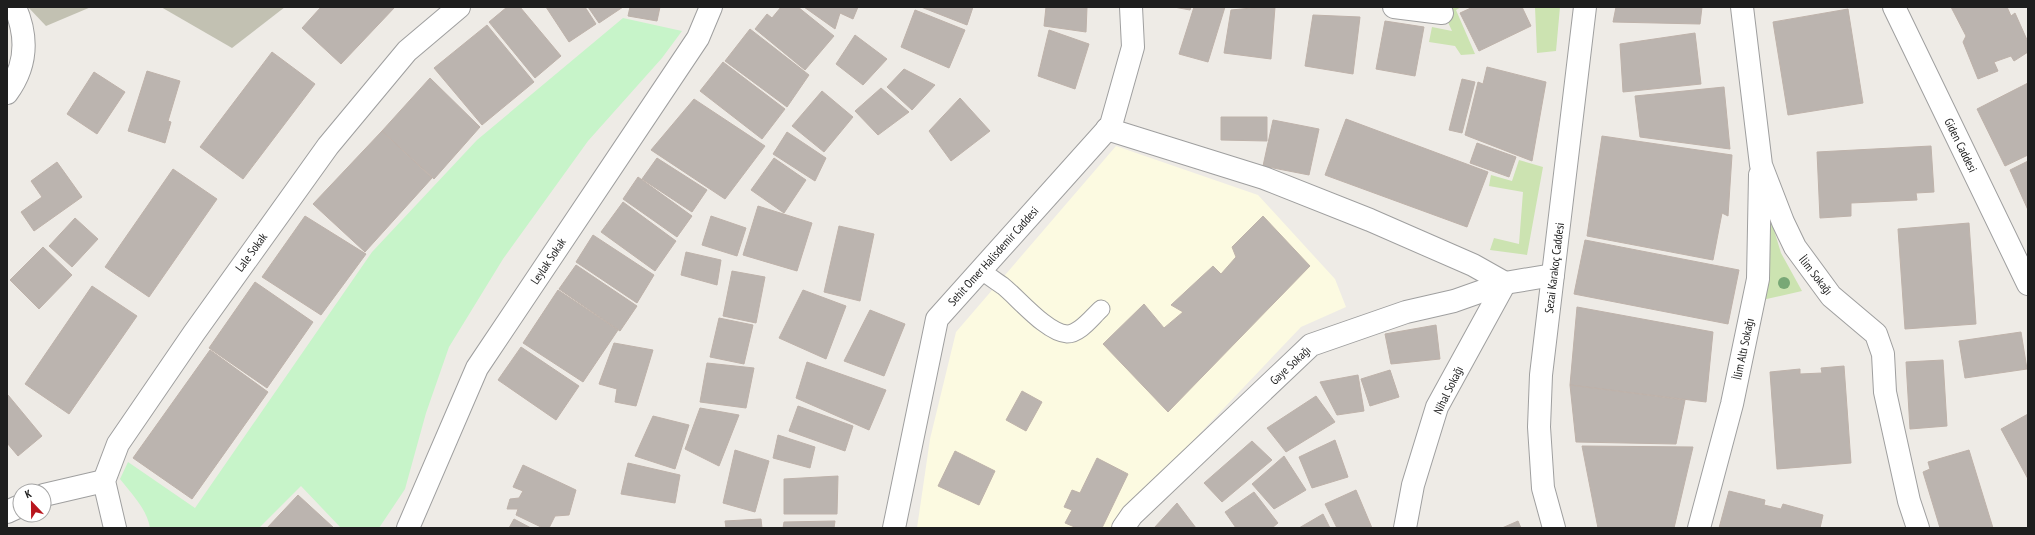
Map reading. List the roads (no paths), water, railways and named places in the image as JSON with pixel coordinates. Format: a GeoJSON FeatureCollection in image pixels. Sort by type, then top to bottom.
{"type":"FeatureCollection","features":[{"type":"Feature","properties":{"kind":"street"},"geometry":{"type":"LineString","coordinates":[[7,93],[21,70],[24,43],[20,20],[14,7]]}},
{"type":"Feature","properties":{"kind":"street","name":"Lale Sokak"},"geometry":{"type":"LineString","coordinates":[[104,481],[118,444],[194,332],[328,146],[407,51],[459,7]]}},
{"type":"Feature","properties":{"kind":"street","name":"Leylak Sokak"},"geometry":{"type":"LineString","coordinates":[[408,528],[477,368],[698,38],[711,7]]}},
{"type":"Feature","properties":{"kind":"street","name":"Sehit Omer Halisdemir Caddesi"},"geometry":{"type":"LineString","coordinates":[[894,528],[937,319],[1111,126],[1133,47],[1131,7]]}},
{"type":"Feature","properties":{"kind":"street"},"geometry":{"type":"LineString","coordinates":[[1394,7],[1442,13]]}},
{"type":"Feature","properties":{"kind":"street","name":"Sezai Karakoç Caddesi"},"geometry":{"type":"LineString","coordinates":[[1554,528],[1543,488],[1539,427],[1541,375],[1585,7]]}},
{"type":"Feature","properties":{"kind":"street","name":"İlim Sokağı"},"geometry":{"type":"LineString","coordinates":[[1742,7],[1761,165],[1783,222],[1795,247],[1831,296],[1876,334],[1883,354],[1885,392],[1909,501],[1918,528]]}},
{"type":"Feature","properties":{"kind":"street","name":"Giden Caddesi"},"geometry":{"type":"LineString","coordinates":[[1894,7],[2028,284]]}},
{"type":"Feature","properties":{"kind":"street"},"geometry":{"type":"LineString","coordinates":[[1107,129],[1264,178],[1370,220],[1473,265],[1505,283]]}},
{"type":"Feature","properties":{"kind":"street","name":"İlim Altı Sokağı"},"geometry":{"type":"LineString","coordinates":[[1699,528],[1732,404],[1758,279],[1761,165]]}},
{"type":"Feature","properties":{"kind":"street","name":"Gaye Sokağı"},"geometry":{"type":"LineString","coordinates":[[1123,528],[1132,516],[1310,345],[1406,312],[1454,301],[1505,283],[1553,275]]}},
{"type":"Feature","properties":{"kind":"street","name":"Nihal Sokağı"},"geometry":{"type":"LineString","coordinates":[[1405,528],[1413,485],[1437,407],[1505,283]]}},
{"type":"Feature","properties":{"kind":"street"},"geometry":{"type":"LineString","coordinates":[[52,493],[104,481],[115,528]]}},
{"type":"Feature","properties":{"kind":"lane"},"geometry":{"type":"LineString","coordinates":[[981,270],[1003,286],[1044,324],[1058,332],[1068,334],[1078,330],[1101,309]]}}]}
